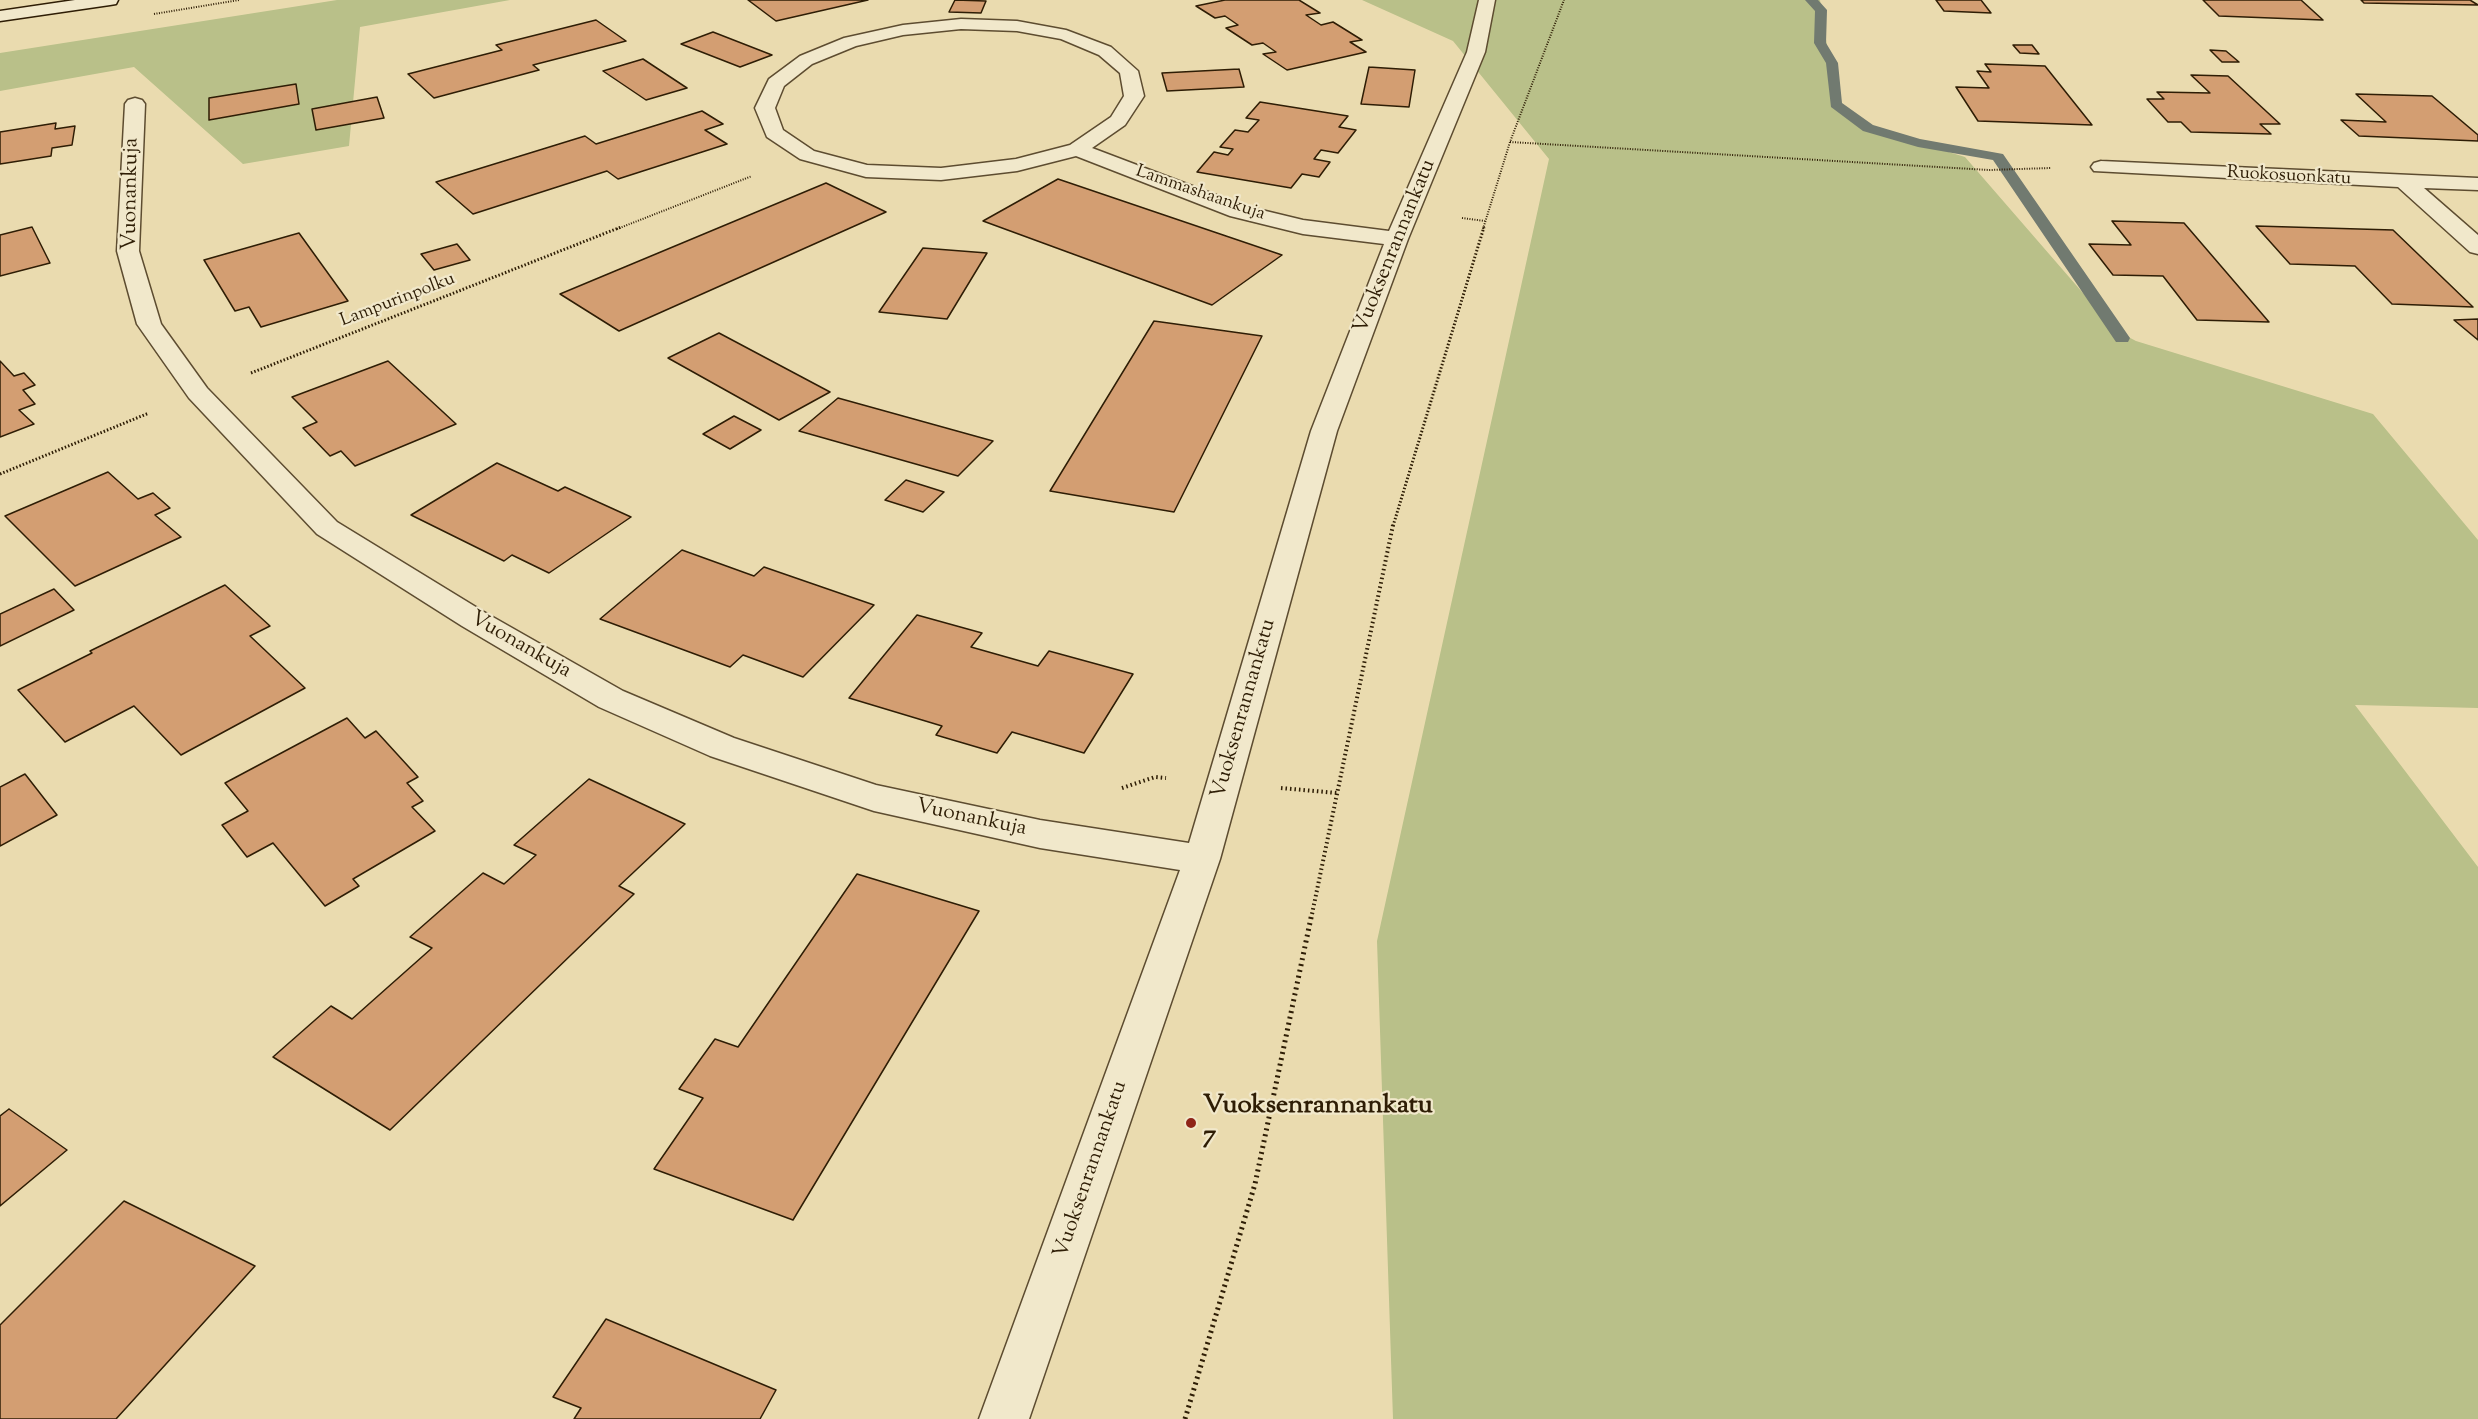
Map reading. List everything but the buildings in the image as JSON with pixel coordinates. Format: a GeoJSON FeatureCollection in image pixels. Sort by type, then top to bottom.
{"type":"FeatureCollection","features":[{"type":"Feature","properties":{"kind":"street"},"geometry":{"type":"LineString","coordinates":[[0,16],[110,0]]}},
{"type":"Feature","properties":{"kind":"street","name":"Vuoksenrannankatu"},"geometry":{"type":"LineString","coordinates":[[1004,1419],[1202,859],[1324,431],[1398,239],[1476,52],[1487,0]]}},
{"type":"Feature","properties":{"kind":"street"},"geometry":{"type":"LineString","coordinates":[[961,24],[1017,26],[1066,35],[1105,51],[1129,71],[1134,96],[1118,121],[1077,149],[1017,165],[941,174],[866,171],[807,155],[774,133],[765,108],[776,83],[806,60],[850,42],[903,30],[961,24]]}},
{"type":"Feature","properties":{"kind":"street","name":"Vuonankuja"},"geometry":{"type":"LineString","coordinates":[[135,104],[128,251],[149,324],[198,393],[327,528],[472,619],[611,699],[722,747],[874,798],[1040,834],[1202,859]]}},
{"type":"Feature","properties":{"kind":"street","name":"Lammashaankuja"},"geometry":{"type":"LineString","coordinates":[[1077,149],[1238,211],[1303,227],[1398,239]]}},
{"type":"Feature","properties":{"kind":"street","name":"Ruokosuonkatu"},"geometry":{"type":"LineString","coordinates":[[2101,167],[2478,184]]}},
{"type":"Feature","properties":{"kind":"street"},"geometry":{"type":"LineString","coordinates":[[2405,182],[2478,247]]}},
{"type":"Feature","properties":{"kind":"path"},"geometry":{"type":"LineString","coordinates":[[1185,1419],[1255,1184],[1395,516],[1510,142],[1564,0]]}},
{"type":"Feature","properties":{"kind":"path"},"geometry":{"type":"LineString","coordinates":[[1510,142],[1989,170],[2030,169]]}},
{"type":"Feature","properties":{"kind":"path","name":"Lampurinpolku"},"geometry":{"type":"LineString","coordinates":[[0,474],[198,393],[807,155]]}},
{"type":"Feature","properties":{"kind":"green space"},"geometry":{"type":"Polygon","coordinates":[[[337,0],[510,0],[360,27],[349,146],[243,164],[134,67],[0,91],[0,53],[337,0]]]}},
{"type":"Feature","properties":{"kind":"green space"},"geometry":{"type":"Polygon","coordinates":[[[1362,0],[1820,0],[1836,104],[1886,133],[1965,157],[2115,330],[2136,341],[2373,414],[2478,540],[2478,708],[2355,705],[2478,867],[2478,1419],[1393,1419],[1377,941],[1549,159],[1453,41],[1362,0]]]}},
{"type":"Feature","properties":{"kind":"waterway"},"geometry":{"type":"LineString","coordinates":[[1811,0],[1821,10],[1820,43],[1832,63],[1836,104],[1868,128],[1918,143],[1998,157],[2122,338]]}},
{"type":"Feature","properties":{"kind":"place","name":"Vuoksenrannankatu 7"},"geometry":{"type":"Point","coordinates":[1191,1123]}}]}
